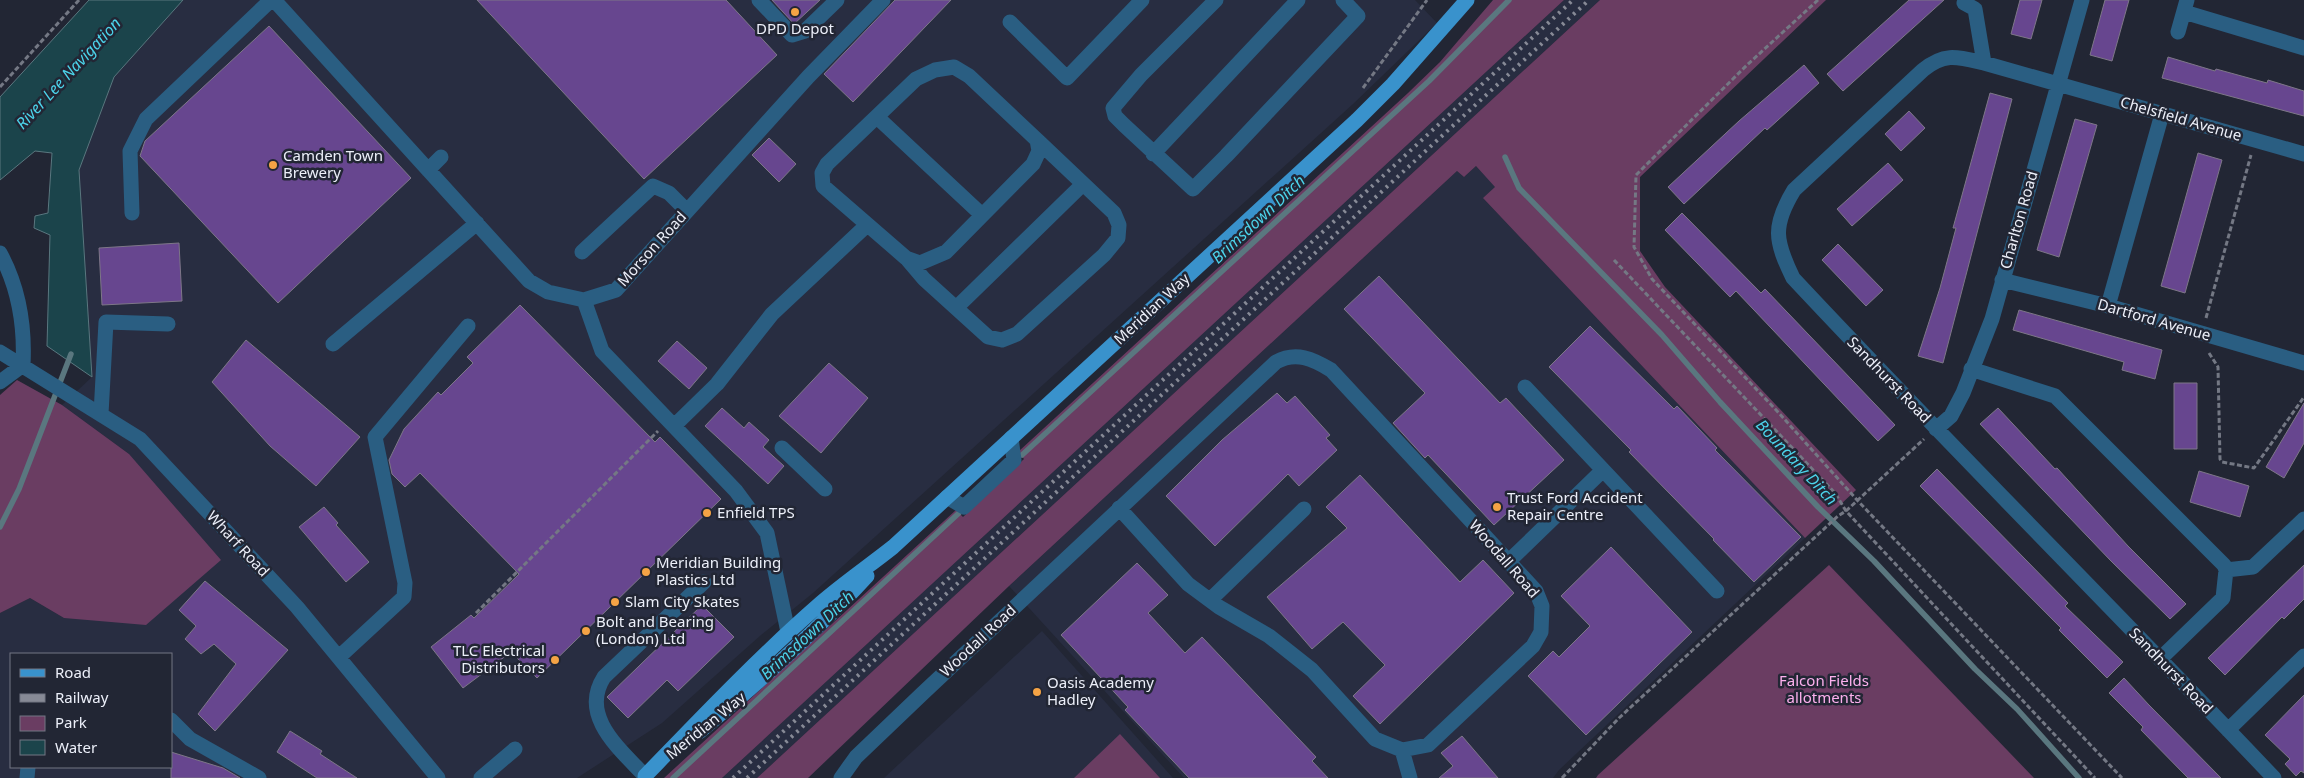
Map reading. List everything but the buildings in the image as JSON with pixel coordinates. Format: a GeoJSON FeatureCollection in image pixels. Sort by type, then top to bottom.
{"type":"FeatureCollection","features":[{"type":"Feature","properties":{"kind":"main road","name":"Meridian Way"},"geometry":{"type":"LineString","coordinates":[[643,777],[753,687],[832,614],[893,547],[1357,120],[1393,84],[1463,1]]}},
{"type":"Feature","properties":{"kind":"main road","name":"Meridian Way"},"geometry":{"type":"LineString","coordinates":[[643,777],[788,632],[822,602],[893,547]]}},
{"type":"Feature","properties":{"kind":"street"},"geometry":{"type":"LineString","coordinates":[[132,213],[130,151],[146,119],[273,0],[348,71],[428,170],[529,281],[548,292],[584,300],[602,351],[736,491],[767,533],[788,632]]}},
{"type":"Feature","properties":{"kind":"street"},"geometry":{"type":"LineString","coordinates":[[758,0],[792,35],[805,31],[837,0]]}},
{"type":"Feature","properties":{"kind":"street","name":"Morson Road"},"geometry":{"type":"LineString","coordinates":[[584,300],[616,290],[808,77],[884,0]]}},
{"type":"Feature","properties":{"kind":"street"},"geometry":{"type":"LineString","coordinates":[[1010,22],[1067,78],[1142,0]]}},
{"type":"Feature","properties":{"kind":"street"},"geometry":{"type":"LineString","coordinates":[[1216,0],[1141,75],[1113,108],[1115,116],[1193,189],[1358,16],[1343,0]]}},
{"type":"Feature","properties":{"kind":"street"},"geometry":{"type":"LineString","coordinates":[[1154,154],[1298,0]]}},
{"type":"Feature","properties":{"kind":"street","name":"Charlton Road"},"geometry":{"type":"LineString","coordinates":[[1936,429],[1951,416],[1963,393],[1992,319],[2082,0]]}},
{"type":"Feature","properties":{"kind":"street"},"geometry":{"type":"LineString","coordinates":[[1964,3],[1975,9],[1984,63]]}},
{"type":"Feature","properties":{"kind":"street"},"geometry":{"type":"LineString","coordinates":[[2178,32],[2185,6],[2304,48]]}},
{"type":"Feature","properties":{"kind":"street","name":"Sandhurst Road"},"geometry":{"type":"LineString","coordinates":[[2058,85],[1984,63],[1952,56],[1932,62],[1794,190],[1783,208],[1778,234],[1781,252],[1793,278],[1936,429],[2274,778]]}},
{"type":"Feature","properties":{"kind":"street"},"geometry":{"type":"LineString","coordinates":[[954,67],[969,76],[1037,140],[1114,213],[1119,225],[1118,238],[1104,254],[1016,334],[1002,340],[988,336],[924,279],[906,258],[823,186],[822,173],[827,164],[916,79],[936,70],[954,67]]}},
{"type":"Feature","properties":{"kind":"street","name":"Chelsfield Avenue"},"geometry":{"type":"LineString","coordinates":[[2058,85],[2304,154]]}},
{"type":"Feature","properties":{"kind":"street"},"geometry":{"type":"LineString","coordinates":[[2108,306],[2162,114]]}},
{"type":"Feature","properties":{"kind":"street"},"geometry":{"type":"LineString","coordinates":[[877,116],[982,215]]}},
{"type":"Feature","properties":{"kind":"street"},"geometry":{"type":"LineString","coordinates":[[906,258],[920,263],[946,252],[1033,164],[1039,151],[1037,140]]}},
{"type":"Feature","properties":{"kind":"street"},"geometry":{"type":"LineString","coordinates":[[428,170],[441,157]]}},
{"type":"Feature","properties":{"kind":"street"},"geometry":{"type":"LineString","coordinates":[[956,308],[1083,184]]}},
{"type":"Feature","properties":{"kind":"street"},"geometry":{"type":"LineString","coordinates":[[582,252],[653,186],[669,193],[687,211]]}},
{"type":"Feature","properties":{"kind":"street"},"geometry":{"type":"LineString","coordinates":[[334,344],[477,222]]}},
{"type":"Feature","properties":{"kind":"street"},"geometry":{"type":"LineString","coordinates":[[674,426],[716,384],[772,314],[867,225]]}},
{"type":"Feature","properties":{"kind":"street"},"geometry":{"type":"LineString","coordinates":[[0,253],[13,283],[22,320],[23,365],[0,382]]}},
{"type":"Feature","properties":{"kind":"street","name":"Dartford Avenue"},"geometry":{"type":"LineString","coordinates":[[2002,280],[2108,306],[2304,363]]}},
{"type":"Feature","properties":{"kind":"street"},"geometry":{"type":"LineString","coordinates":[[101,414],[106,322],[168,324]]}},
{"type":"Feature","properties":{"kind":"street"},"geometry":{"type":"LineString","coordinates":[[338,657],[404,597],[405,583],[375,437],[468,326]]}},
{"type":"Feature","properties":{"kind":"street","name":"Wharf Road"},"geometry":{"type":"LineString","coordinates":[[0,352],[140,439],[297,607],[438,778]]}},
{"type":"Feature","properties":{"kind":"street","name":"Woodall Road"},"geometry":{"type":"LineString","coordinates":[[841,778],[862,752],[1276,362],[1286,357],[1298,356],[1313,359],[1331,370],[1536,591],[1542,606],[1541,632],[1522,658],[1428,745],[1402,750]]}},
{"type":"Feature","properties":{"kind":"street"},"geometry":{"type":"LineString","coordinates":[[1971,369],[2055,396],[2224,565],[2226,570],[2223,598],[2160,659]]}},
{"type":"Feature","properties":{"kind":"street"},"geometry":{"type":"LineString","coordinates":[[1525,387],[1717,591]]}},
{"type":"Feature","properties":{"kind":"street"},"geometry":{"type":"LineString","coordinates":[[782,448],[825,489]]}},
{"type":"Feature","properties":{"kind":"street"},"geometry":{"type":"LineString","coordinates":[[1508,562],[1603,470]]}},
{"type":"Feature","properties":{"kind":"street"},"geometry":{"type":"LineString","coordinates":[[1119,508],[1188,584],[1210,600],[1269,636],[1312,670],[1375,739],[1402,750],[1410,778]]}},
{"type":"Feature","properties":{"kind":"street"},"geometry":{"type":"LineString","coordinates":[[1210,600],[1304,510]]}},
{"type":"Feature","properties":{"kind":"street"},"geometry":{"type":"LineString","coordinates":[[2226,570],[2253,566],[2304,519]]}},
{"type":"Feature","properties":{"kind":"street"},"geometry":{"type":"LineString","coordinates":[[643,777],[604,730],[596,708],[596,696],[604,677],[704,582]]}},
{"type":"Feature","properties":{"kind":"street"},"geometry":{"type":"LineString","coordinates":[[2228,730],[2304,656]]}},
{"type":"Feature","properties":{"kind":"street"},"geometry":{"type":"LineString","coordinates":[[172,721],[190,739],[259,778]]}},
{"type":"Feature","properties":{"kind":"street"},"geometry":{"type":"LineString","coordinates":[[481,778],[515,749]]}},
{"type":"Feature","properties":{"kind":"path"},"geometry":{"type":"LineString","coordinates":[[0,87],[78,0]]}},
{"type":"Feature","properties":{"kind":"path"},"geometry":{"type":"LineString","coordinates":[[1418,12],[1428,0]]}},
{"type":"Feature","properties":{"kind":"path"},"geometry":{"type":"LineString","coordinates":[[1818,0],[1747,65],[1636,175],[1634,247],[1652,279],[1777,411],[1858,501],[2122,778]]}},
{"type":"Feature","properties":{"kind":"path"},"geometry":{"type":"LineString","coordinates":[[2255,140],[2202,332],[2200,348],[2210,354],[2218,367],[2220,460],[2254,468],[2304,397]]}},
{"type":"Feature","properties":{"kind":"path"},"geometry":{"type":"LineString","coordinates":[[1614,260],[1835,493],[1846,511],[2094,778]]}},
{"type":"Feature","properties":{"kind":"path"},"geometry":{"type":"LineString","coordinates":[[1562,778],[1619,718],[1838,516],[1858,501],[1936,429]]}},
{"type":"Feature","properties":{"kind":"path"},"geometry":{"type":"LineString","coordinates":[[476,613],[655,434]]}},
{"type":"Feature","properties":{"kind":"shaded area"},"geometry":{"type":"Polygon","coordinates":[[[183,0],[1415,0],[1437,23],[1353,104],[813,593],[761,635],[662,723],[577,778],[0,778],[0,613],[30,598],[64,618],[129,454],[62,405],[92,377],[79,170],[114,77],[183,0]]]}},
{"type":"Feature","properties":{"kind":"shaded area"},"geometry":{"type":"Polygon","coordinates":[[[1564,0],[1600,0],[757,778],[722,778],[1564,0]]]}},
{"type":"Feature","properties":{"kind":"shaded area"},"geometry":{"type":"Polygon","coordinates":[[[1476,166],[1496,187],[1484,199],[1805,538],[1559,770],[1553,778],[1184,778],[1009,586],[1457,171],[1464,177],[1476,166]]]}},
{"type":"Feature","properties":{"kind":"shaded area","name":"Oasis Academy Hadley"},"geometry":{"type":"Polygon","coordinates":[[[1042,631],[1173,778],[884,778],[1042,631]]]}},
{"type":"Feature","properties":{"kind":"green space"},"geometry":{"type":"Polygon","coordinates":[[[1493,0],[1564,0],[722,778],[664,778],[956,510],[963,517],[1024,459],[1018,452],[1408,93],[1440,62],[1493,0]]]}},
{"type":"Feature","properties":{"kind":"green space"},"geometry":{"type":"Polygon","coordinates":[[[1600,0],[1826,0],[1640,177],[1640,251],[1665,287],[1856,490],[1805,538],[1483,198],[1495,187],[1476,166],[1464,177],[1457,171],[1009,586],[808,778],[757,778],[1600,0]]]}},
{"type":"Feature","properties":{"kind":"green space"},"geometry":{"type":"Polygon","coordinates":[[[17,380],[62,405],[129,454],[221,560],[146,625],[64,618],[30,598],[0,613],[0,395],[17,380]]]}},
{"type":"Feature","properties":{"kind":"green space","name":"Falcon Fields allotments"},"geometry":{"type":"Polygon","coordinates":[[[1829,565],[2034,778],[1596,778],[1598,775],[1829,565]]]}},
{"type":"Feature","properties":{"kind":"green space"},"geometry":{"type":"Polygon","coordinates":[[[1120,734],[1160,778],[1074,778],[1120,734]]]}},
{"type":"Feature","properties":{"kind":"water","name":"River Lee Navigation"},"geometry":{"type":"Polygon","coordinates":[[[89,0],[183,0],[114,77],[79,170],[92,377],[47,346],[50,235],[34,228],[35,216],[48,213],[52,153],[35,151],[0,180],[0,97],[89,0]]]}},
{"type":"Feature","properties":{"kind":"waterway","name":"Brimsdown Ditch"},"geometry":{"type":"LineString","coordinates":[[1022,455],[1429,81],[1509,0]]}},
{"type":"Feature","properties":{"kind":"waterway","name":"Boundary Ditch"},"geometry":{"type":"LineString","coordinates":[[1505,157],[1519,188],[1662,335],[1720,402],[1818,507],[1874,561],[1975,669],[2017,709],[2079,778]]}},
{"type":"Feature","properties":{"kind":"waterway"},"geometry":{"type":"LineString","coordinates":[[0,527],[19,489],[71,354]]}},
{"type":"Feature","properties":{"kind":"waterway","name":"Brimsdown Ditch"},"geometry":{"type":"LineString","coordinates":[[673,778],[959,513]]}},
{"type":"Feature","properties":{"kind":"railway"},"geometry":{"type":"LineString","coordinates":[[733,778],[1573,0]]}},
{"type":"Feature","properties":{"kind":"railway"},"geometry":{"type":"LineString","coordinates":[[747,778],[1589,0]]}},
{"type":"Feature","properties":{"kind":"place","name":"DPD Depot"},"geometry":{"type":"Point","coordinates":[795,12]}},
{"type":"Feature","properties":{"kind":"place","name":"Camden Town Brewery"},"geometry":{"type":"Point","coordinates":[273,165]}},
{"type":"Feature","properties":{"kind":"place","name":"Trust Ford Accident Repair Centre"},"geometry":{"type":"Point","coordinates":[1497,507]}},
{"type":"Feature","properties":{"kind":"place","name":"Enfield TPS"},"geometry":{"type":"Point","coordinates":[707,513]}},
{"type":"Feature","properties":{"kind":"place","name":"Meridian Building Plastics Ltd"},"geometry":{"type":"Point","coordinates":[646,572]}},
{"type":"Feature","properties":{"kind":"place","name":"Slam City Skates"},"geometry":{"type":"Point","coordinates":[615,602]}},
{"type":"Feature","properties":{"kind":"place","name":"Bolt and Bearing (London) Ltd"},"geometry":{"type":"Point","coordinates":[586,631]}},
{"type":"Feature","properties":{"kind":"place","name":"TLC Electrical Distributors"},"geometry":{"type":"Point","coordinates":[555,660]}},
{"type":"Feature","properties":{"kind":"place","name":"Oasis Academy Hadley"},"geometry":{"type":"Point","coordinates":[1037,692]}}]}
